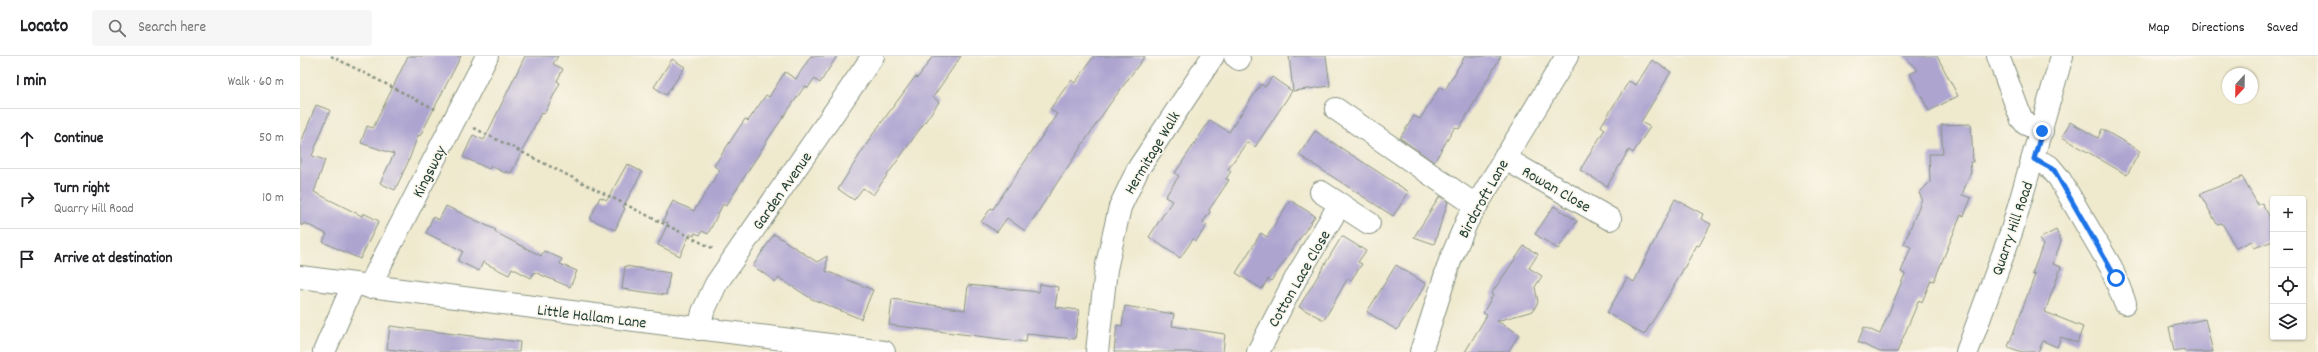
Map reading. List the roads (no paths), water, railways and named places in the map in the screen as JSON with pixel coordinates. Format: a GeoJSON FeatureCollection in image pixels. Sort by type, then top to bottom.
{"type":"FeatureCollection","features":[{"type":"Feature","properties":{"kind":"street","name":"Kingsway"},"geometry":{"type":"LineString","coordinates":[[324,352],[487,56]]}},
{"type":"Feature","properties":{"kind":"street","name":"Garden Avenue"},"geometry":{"type":"LineString","coordinates":[[699,329],[707,301],[720,278],[873,56]]}},
{"type":"Feature","properties":{"kind":"street","name":"Hermitage Walk"},"geometry":{"type":"LineString","coordinates":[[1097,352],[1106,269],[1120,206],[1138,169],[1213,56]]}},
{"type":"Feature","properties":{"kind":"street","name":"Birdcroft Lane"},"geometry":{"type":"LineString","coordinates":[[1421,352],[1455,247],[1475,206],[1567,56]]}},
{"type":"Feature","properties":{"kind":"street"},"geometry":{"type":"LineString","coordinates":[[1998,56],[2021,118],[2026,124],[2042,131]]}},
{"type":"Feature","properties":{"kind":"street","name":"Quarry Hill Road"},"geometry":{"type":"LineString","coordinates":[[1967,352],[2012,230],[2034,159],[2062,56]]}},
{"type":"Feature","properties":{"kind":"street"},"geometry":{"type":"LineString","coordinates":[[1336,109],[1475,206]]}},
{"type":"Feature","properties":{"kind":"street","name":"Rowan Close"},"geometry":{"type":"LineString","coordinates":[[1504,158],[1610,219]]}},
{"type":"Feature","properties":{"kind":"street"},"geometry":{"type":"LineString","coordinates":[[2034,159],[2049,166],[2059,178],[2111,267],[2126,303]]}},
{"type":"Feature","properties":{"kind":"street"},"geometry":{"type":"LineString","coordinates":[[1321,192],[1369,223]]}},
{"type":"Feature","properties":{"kind":"street","name":"Cotton Lace Close"},"geometry":{"type":"LineString","coordinates":[[1258,352],[1297,276],[1340,204]]}},
{"type":"Feature","properties":{"kind":"street","name":"Little Hallam Lane"},"geometry":{"type":"LineString","coordinates":[[300,278],[884,352]]}}]}
